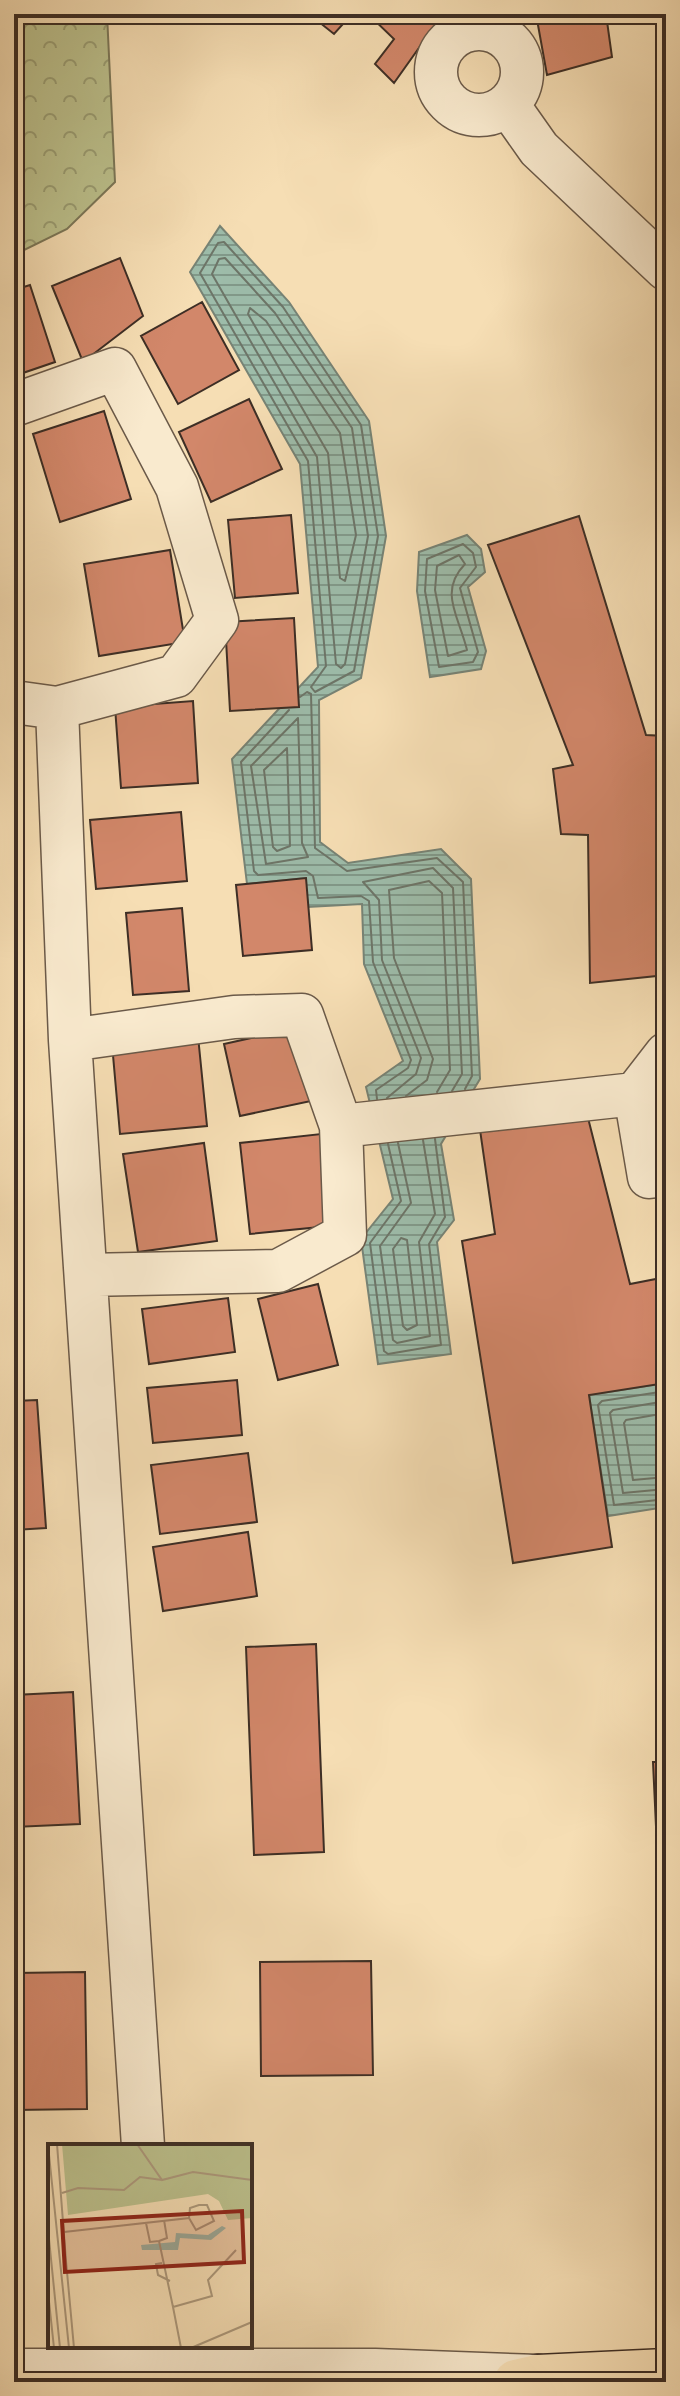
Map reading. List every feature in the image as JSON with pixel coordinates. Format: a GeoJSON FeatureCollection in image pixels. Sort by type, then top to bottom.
{"type":"FeatureCollection","features":[{"type":"Feature","properties":{"kind":"main road"},"geometry":{"type":"LineString","coordinates":[[527,2379],[666,2371]]}},
{"type":"Feature","properties":{"kind":"street"},"geometry":{"type":"LineString","coordinates":[[508,105],[539,149],[666,269]]}},
{"type":"Feature","properties":{"kind":"street"},"geometry":{"type":"LineString","coordinates":[[14,405],[115,369],[177,487],[217,620],[176,676],[57,708],[14,702]]}},
{"type":"Feature","properties":{"kind":"street"},"geometry":{"type":"LineString","coordinates":[[57,708],[70,1040],[143,2144]]}},
{"type":"Feature","properties":{"kind":"street"},"geometry":{"type":"LineString","coordinates":[[70,1040],[234,1017],[302,1015],[341,1126],[345,1235],[278,1271],[86,1275]]}},
{"type":"Feature","properties":{"kind":"street"},"geometry":{"type":"LineString","coordinates":[[341,1126],[635,1094],[666,1054]]}},
{"type":"Feature","properties":{"kind":"street"},"geometry":{"type":"LineString","coordinates":[[635,1094],[649,1177],[666,1175]]}},
{"type":"Feature","properties":{"kind":"street"},"geometry":{"type":"LineString","coordinates":[[14,2371],[157,2359],[527,2379]]}},
{"type":"Feature","properties":{"kind":"green space"},"geometry":{"type":"Polygon","coordinates":[[[14,14],[107,14],[115,182],[67,229],[14,255],[14,14]]]}},
{"type":"Feature","properties":{"kind":"water"},"geometry":{"type":"Polygon","coordinates":[[[220,226],[289,302],[369,421],[386,536],[361,678],[319,700],[320,842],[348,863],[441,849],[471,879],[480,1079],[441,1144],[454,1220],[437,1242],[451,1354],[378,1364],[361,1239],[393,1199],[366,1087],[403,1061],[364,964],[362,904],[308,907],[305,878],[247,884],[232,759],[318,667],[300,464],[190,272],[220,226]]]}},
{"type":"Feature","properties":{"kind":"water"},"geometry":{"type":"Polygon","coordinates":[[[467,535],[481,549],[485,572],[468,587],[486,651],[481,669],[430,677],[417,591],[419,552],[467,535]]]}},
{"type":"Feature","properties":{"kind":"water"},"geometry":{"type":"Polygon","coordinates":[[[666,1383],[666,1507],[608,1516],[589,1395],[666,1383]]]}},
{"type":"Feature","properties":{"kind":"building"},"geometry":{"type":"Polygon","coordinates":[[[309,14],[352,14],[334,34],[309,14]]]}},
{"type":"Feature","properties":{"kind":"building"},"geometry":{"type":"Polygon","coordinates":[[[368,14],[443,14],[394,83],[375,64],[394,39],[368,14]]]}},
{"type":"Feature","properties":{"kind":"building"},"geometry":{"type":"Polygon","coordinates":[[[494,14],[525,14],[497,22],[494,14]]]}},
{"type":"Feature","properties":{"kind":"building"},"geometry":{"type":"Polygon","coordinates":[[[536,14],[606,14],[612,57],[547,75],[536,14]]]}},
{"type":"Feature","properties":{"kind":"building"},"geometry":{"type":"Polygon","coordinates":[[[120,258],[143,316],[83,362],[52,286],[120,258]]]}},
{"type":"Feature","properties":{"kind":"building"},"geometry":{"type":"Polygon","coordinates":[[[30,285],[55,362],[14,376],[14,290],[30,285]]]}},
{"type":"Feature","properties":{"kind":"building"},"geometry":{"type":"Polygon","coordinates":[[[202,302],[239,370],[178,404],[141,336],[202,302]]]}},
{"type":"Feature","properties":{"kind":"building"},"geometry":{"type":"Polygon","coordinates":[[[249,399],[282,469],[211,502],[179,432],[249,399]]]}},
{"type":"Feature","properties":{"kind":"building"},"geometry":{"type":"Polygon","coordinates":[[[104,411],[131,499],[60,522],[33,434],[104,411]]]}},
{"type":"Feature","properties":{"kind":"building"},"geometry":{"type":"Polygon","coordinates":[[[291,515],[298,593],[235,598],[228,520],[291,515]]]}},
{"type":"Feature","properties":{"kind":"building"},"geometry":{"type":"Polygon","coordinates":[[[579,516],[646,735],[666,736],[666,975],[590,983],[588,835],[561,834],[553,769],[573,765],[488,545],[579,516]]]}},
{"type":"Feature","properties":{"kind":"building"},"geometry":{"type":"Polygon","coordinates":[[[170,550],[185,642],[99,656],[84,564],[170,550]]]}},
{"type":"Feature","properties":{"kind":"building"},"geometry":{"type":"Polygon","coordinates":[[[294,618],[299,707],[230,711],[225,622],[294,618]]]}},
{"type":"Feature","properties":{"kind":"building"},"geometry":{"type":"Polygon","coordinates":[[[193,701],[198,783],[121,788],[115,707],[193,701]]]}},
{"type":"Feature","properties":{"kind":"building"},"geometry":{"type":"Polygon","coordinates":[[[181,812],[187,881],[96,889],[90,820],[181,812]]]}},
{"type":"Feature","properties":{"kind":"building"},"geometry":{"type":"Polygon","coordinates":[[[306,878],[312,950],[243,956],[236,885],[306,878]]]}},
{"type":"Feature","properties":{"kind":"building"},"geometry":{"type":"Polygon","coordinates":[[[182,908],[189,991],[133,995],[126,913],[182,908]]]}},
{"type":"Feature","properties":{"kind":"building"},"geometry":{"type":"Polygon","coordinates":[[[296,1028],[311,1101],[240,1116],[224,1044],[296,1028]]]}},
{"type":"Feature","properties":{"kind":"building"},"geometry":{"type":"Polygon","coordinates":[[[198,1036],[207,1126],[120,1134],[112,1044],[198,1036]]]}},
{"type":"Feature","properties":{"kind":"building"},"geometry":{"type":"Polygon","coordinates":[[[585,1106],[630,1284],[666,1277],[666,1383],[589,1395],[612,1547],[513,1563],[462,1241],[495,1234],[478,1116],[585,1106]]]}},
{"type":"Feature","properties":{"kind":"building"},"geometry":{"type":"Polygon","coordinates":[[[321,1134],[330,1226],[250,1234],[240,1143],[321,1134]]]}},
{"type":"Feature","properties":{"kind":"building"},"geometry":{"type":"Polygon","coordinates":[[[204,1143],[217,1241],[138,1252],[123,1154],[204,1143]]]}},
{"type":"Feature","properties":{"kind":"building"},"geometry":{"type":"Polygon","coordinates":[[[318,1284],[338,1365],[278,1380],[258,1299],[318,1284]]]}},
{"type":"Feature","properties":{"kind":"building"},"geometry":{"type":"Polygon","coordinates":[[[228,1298],[235,1352],[149,1364],[142,1309],[228,1298]]]}},
{"type":"Feature","properties":{"kind":"building"},"geometry":{"type":"Polygon","coordinates":[[[237,1380],[242,1435],[153,1443],[147,1388],[237,1380]]]}},
{"type":"Feature","properties":{"kind":"building"},"geometry":{"type":"Polygon","coordinates":[[[37,1400],[46,1528],[14,1530],[14,1401],[37,1400]]]}},
{"type":"Feature","properties":{"kind":"building"},"geometry":{"type":"Polygon","coordinates":[[[248,1453],[257,1522],[160,1534],[151,1465],[248,1453]]]}},
{"type":"Feature","properties":{"kind":"building"},"geometry":{"type":"Polygon","coordinates":[[[248,1532],[257,1596],[163,1611],[153,1547],[248,1532]]]}},
{"type":"Feature","properties":{"kind":"building"},"geometry":{"type":"Polygon","coordinates":[[[316,1644],[324,1852],[254,1855],[246,1647],[316,1644]]]}},
{"type":"Feature","properties":{"kind":"building"},"geometry":{"type":"Polygon","coordinates":[[[73,1692],[80,1824],[14,1827],[14,1695],[73,1692]]]}},
{"type":"Feature","properties":{"kind":"building"},"geometry":{"type":"Polygon","coordinates":[[[653,1762],[666,1762],[666,1976],[663,1977],[653,1762]]]}},
{"type":"Feature","properties":{"kind":"building"},"geometry":{"type":"Polygon","coordinates":[[[371,1961],[373,2075],[261,2076],[260,1962],[371,1961]]]}},
{"type":"Feature","properties":{"kind":"building"},"geometry":{"type":"Polygon","coordinates":[[[85,1972],[87,2109],[14,2110],[14,1973],[85,1972]]]}}]}
